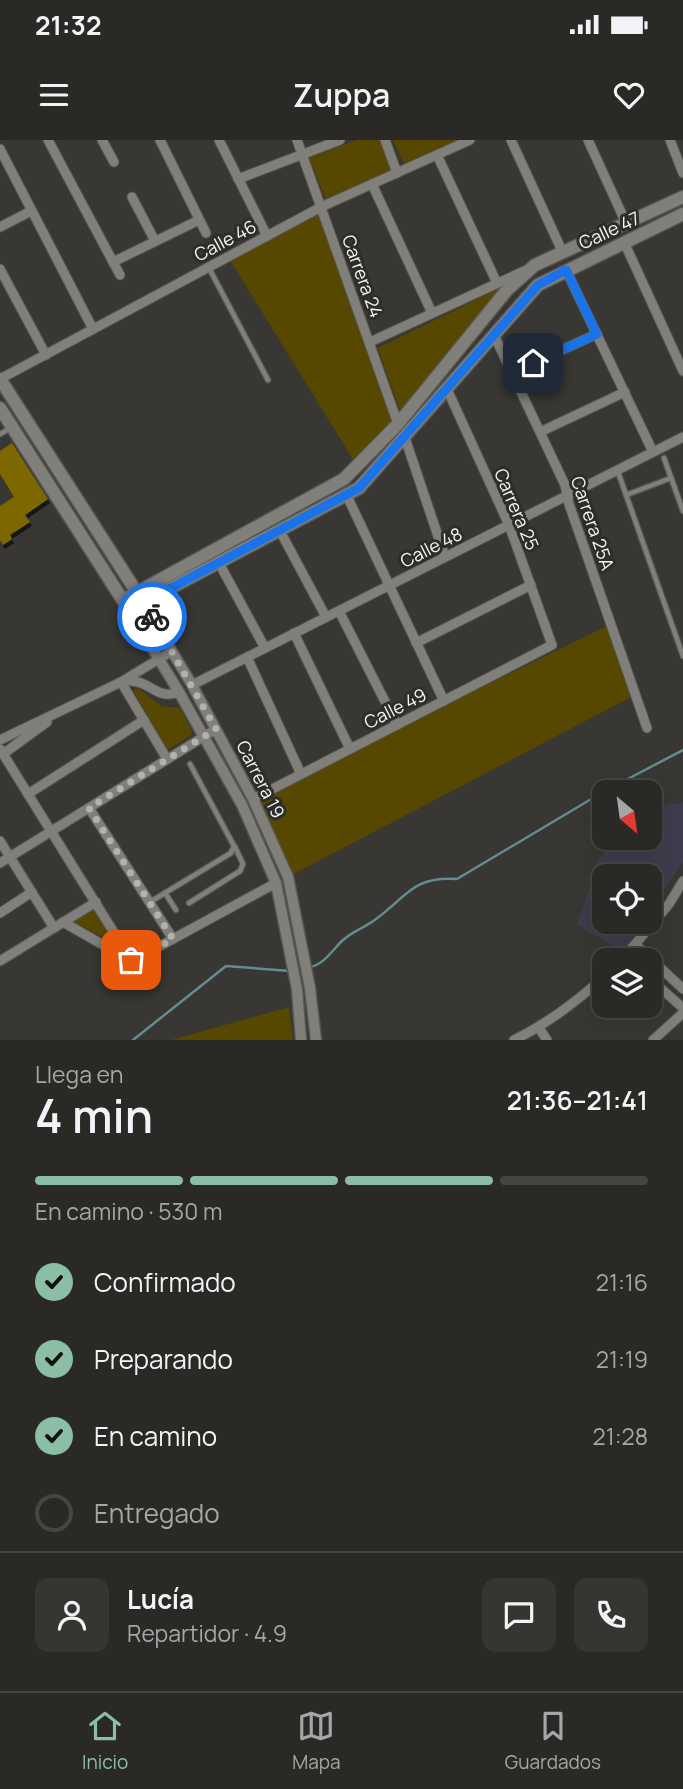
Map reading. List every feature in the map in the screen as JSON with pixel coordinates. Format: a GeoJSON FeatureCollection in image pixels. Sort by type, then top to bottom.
{"type":"FeatureCollection","features":[{"type":"Feature","properties":{"kind":"main road","name":"Calle 47"},"geometry":{"type":"LineString","coordinates":[[139,598],[219,563],[272,530],[344,479],[398,424],[507,290],[535,265],[683,197]]}},
{"type":"Feature","properties":{"kind":"main road","name":"Calle 47"},"geometry":{"type":"LineString","coordinates":[[126,605],[272,530],[347,496],[369,478],[538,285],[683,214]]}},
{"type":"Feature","properties":{"kind":"main road","name":"Carrera 19"},"geometry":{"type":"LineString","coordinates":[[0,379],[139,598]]}},
{"type":"Feature","properties":{"kind":"main road","name":"Carrera 19"},"geometry":{"type":"LineString","coordinates":[[0,408],[126,605]]}},
{"type":"Feature","properties":{"kind":"street"},"geometry":{"type":"LineString","coordinates":[[48,140],[120,275]]}},
{"type":"Feature","properties":{"kind":"street"},"geometry":{"type":"LineString","coordinates":[[102,140],[114,162]]}},
{"type":"Feature","properties":{"kind":"street"},"geometry":{"type":"LineString","coordinates":[[160,140],[206,233]]}},
{"type":"Feature","properties":{"kind":"street"},"geometry":{"type":"LineString","coordinates":[[219,140],[267,236]]}},
{"type":"Feature","properties":{"kind":"street","name":"Carrera 24"},"geometry":{"type":"LineString","coordinates":[[298,140],[398,424]]}},
{"type":"Feature","properties":{"kind":"street"},"geometry":{"type":"LineString","coordinates":[[238,179],[341,140]]}},
{"type":"Feature","properties":{"kind":"street"},"geometry":{"type":"LineString","coordinates":[[385,140],[397,173]]}},
{"type":"Feature","properties":{"kind":"street","name":"Calle 46"},"geometry":{"type":"LineString","coordinates":[[0,379],[320,207],[470,140]]}},
{"type":"Feature","properties":{"kind":"street"},"geometry":{"type":"LineString","coordinates":[[511,140],[563,253]]}},
{"type":"Feature","properties":{"kind":"street"},"geometry":{"type":"LineString","coordinates":[[588,140],[626,223]]}},
{"type":"Feature","properties":{"kind":"street"},"geometry":{"type":"LineString","coordinates":[[670,140],[683,173]]}},
{"type":"Feature","properties":{"kind":"street"},"geometry":{"type":"LineString","coordinates":[[0,149],[93,329]]}},
{"type":"Feature","properties":{"kind":"street"},"geometry":{"type":"LineString","coordinates":[[437,155],[497,283]]}},
{"type":"Feature","properties":{"kind":"street"},"geometry":{"type":"LineString","coordinates":[[372,184],[432,313]]}},
{"type":"Feature","properties":{"kind":"street"},"geometry":{"type":"LineString","coordinates":[[132,197],[155,242]]}},
{"type":"Feature","properties":{"kind":"street"},"geometry":{"type":"LineString","coordinates":[[0,228],[31,211]]}},
{"type":"Feature","properties":{"kind":"street"},"geometry":{"type":"LineString","coordinates":[[113,262],[199,220]]}},
{"type":"Feature","properties":{"kind":"street"},"geometry":{"type":"LineString","coordinates":[[624,242],[683,371]]}},
{"type":"Feature","properties":{"kind":"street","name":"Calle 47"},"geometry":{"type":"LineString","coordinates":[[370,342],[535,265]]}},
{"type":"Feature","properties":{"kind":"street"},"geometry":{"type":"LineString","coordinates":[[0,269],[46,355]]}},
{"type":"Feature","properties":{"kind":"street"},"geometry":{"type":"LineString","coordinates":[[566,270],[653,452]]}},
{"type":"Feature","properties":{"kind":"street"},"geometry":{"type":"LineString","coordinates":[[511,373],[597,334]]}},
{"type":"Feature","properties":{"kind":"street","name":"Carrera 25A"},"geometry":{"type":"LineString","coordinates":[[494,335],[568,495],[647,728]]}},
{"type":"Feature","properties":{"kind":"street","name":"Carrera 25"},"geometry":{"type":"LineString","coordinates":[[447,388],[509,525],[552,645]]}},
{"type":"Feature","properties":{"kind":"street"},"geometry":{"type":"LineString","coordinates":[[540,432],[625,392]]}},
{"type":"Feature","properties":{"kind":"street","name":"Calle 48"},"geometry":{"type":"LineString","coordinates":[[192,685],[683,437]]}},
{"type":"Feature","properties":{"kind":"street"},"geometry":{"type":"LineString","coordinates":[[405,438],[445,557]]}},
{"type":"Feature","properties":{"kind":"street"},"geometry":{"type":"LineString","coordinates":[[347,496],[444,701]]}},
{"type":"Feature","properties":{"kind":"street"},"geometry":{"type":"LineString","coordinates":[[272,530],[326,617]]}},
{"type":"Feature","properties":{"kind":"street"},"geometry":{"type":"LineString","coordinates":[[219,563],[265,648]]}},
{"type":"Feature","properties":{"kind":"street"},"geometry":{"type":"LineString","coordinates":[[416,643],[531,585]]}},
{"type":"Feature","properties":{"kind":"street","name":"Carrera 19"},"geometry":{"type":"LineString","coordinates":[[139,598],[216,729],[253,799],[288,877],[304,951],[316,1040]]}},
{"type":"Feature","properties":{"kind":"street","name":"Carrera 19"},"geometry":{"type":"LineString","coordinates":[[126,605],[179,692],[242,805],[276,883],[297,989],[301,1040]]}},
{"type":"Feature","properties":{"kind":"street"},"geometry":{"type":"LineString","coordinates":[[340,611],[397,725]]}},
{"type":"Feature","properties":{"kind":"street"},"geometry":{"type":"LineString","coordinates":[[294,634],[350,749]]}},
{"type":"Feature","properties":{"kind":"street","name":"Calle 49"},"geometry":{"type":"LineString","coordinates":[[253,799],[552,645]]}},
{"type":"Feature","properties":{"kind":"street"},"geometry":{"type":"LineString","coordinates":[[0,740],[121,682],[172,652]]}},
{"type":"Feature","properties":{"kind":"street"},"geometry":{"type":"LineString","coordinates":[[247,657],[301,774]]}},
{"type":"Feature","properties":{"kind":"street"},"geometry":{"type":"LineString","coordinates":[[121,682],[144,682],[162,695],[169,696],[179,692]]}},
{"type":"Feature","properties":{"kind":"street"},"geometry":{"type":"LineString","coordinates":[[121,682],[167,759]]}},
{"type":"Feature","properties":{"kind":"street"},"geometry":{"type":"LineString","coordinates":[[65,709],[2,752],[131,960]]}},
{"type":"Feature","properties":{"kind":"street"},"geometry":{"type":"LineString","coordinates":[[28,794],[144,720]]}},
{"type":"Feature","properties":{"kind":"street"},"geometry":{"type":"LineString","coordinates":[[0,863],[216,729]]}},
{"type":"Feature","properties":{"kind":"street"},"geometry":{"type":"LineString","coordinates":[[89,808],[173,939]]}},
{"type":"Feature","properties":{"kind":"street"},"geometry":{"type":"LineString","coordinates":[[0,841],[32,892],[59,925],[131,960],[276,883]]}},
{"type":"Feature","properties":{"kind":"street"},"geometry":{"type":"LineString","coordinates":[[634,948],[669,904],[683,880]]}},
{"type":"Feature","properties":{"kind":"street"},"geometry":{"type":"LineString","coordinates":[[0,913],[32,892]]}},
{"type":"Feature","properties":{"kind":"street"},"geometry":{"type":"LineString","coordinates":[[0,961],[96,902]]}},
{"type":"Feature","properties":{"kind":"street"},"geometry":{"type":"LineString","coordinates":[[636,945],[683,989]]}},
{"type":"Feature","properties":{"kind":"street"},"geometry":{"type":"LineString","coordinates":[[514,1040],[539,1028],[592,988]]}},
{"type":"Feature","properties":{"kind":"street"},"geometry":{"type":"LineString","coordinates":[[653,1040],[683,1011],[662,991]]}},
{"type":"Feature","properties":{"kind":"street"},"geometry":{"type":"LineString","coordinates":[[539,1028],[547,1040]]}},
{"type":"Feature","properties":{"kind":"lane"},"geometry":{"type":"LineString","coordinates":[[208,267],[268,380]]}},
{"type":"Feature","properties":{"kind":"lane"},"geometry":{"type":"LineString","coordinates":[[0,434],[12,427]]}},
{"type":"Feature","properties":{"kind":"lane"},"geometry":{"type":"LineString","coordinates":[[664,458],[683,511]]}},
{"type":"Feature","properties":{"kind":"lane"},"geometry":{"type":"LineString","coordinates":[[618,470],[683,653]]}},
{"type":"Feature","properties":{"kind":"lane"},"geometry":{"type":"LineString","coordinates":[[626,495],[671,478]]}},
{"type":"Feature","properties":{"kind":"lane"},"geometry":{"type":"LineString","coordinates":[[189,903],[240,871],[243,864],[190,764]]}},
{"type":"Feature","properties":{"kind":"lane"},"geometry":{"type":"LineString","coordinates":[[150,902],[231,853],[234,846]]}},
{"type":"Feature","properties":{"kind":"lane"},"geometry":{"type":"LineString","coordinates":[[165,893],[176,910]]}},
{"type":"Feature","properties":{"kind":"shaded area"},"geometry":{"type":"Polygon","coordinates":[[[357,140],[381,140],[392,172],[326,200],[309,158],[357,140]]]}},
{"type":"Feature","properties":{"kind":"shaded area"},"geometry":{"type":"Polygon","coordinates":[[[393,140],[457,140],[404,164],[393,140]]]}},
{"type":"Feature","properties":{"kind":"shaded area"},"geometry":{"type":"Polygon","coordinates":[[[321,207],[398,424],[357,466],[228,257],[321,207]]]}},
{"type":"Feature","properties":{"kind":"shaded area"},"geometry":{"type":"Polygon","coordinates":[[[504,286],[400,411],[378,348],[504,286]]]}},
{"type":"Feature","properties":{"kind":"shaded area"},"geometry":{"type":"Polygon","coordinates":[[[611,624],[635,695],[288,877],[253,799],[611,624]]]}},
{"type":"Feature","properties":{"kind":"shaded area"},"geometry":{"type":"Polygon","coordinates":[[[138,688],[161,706],[180,708],[193,734],[167,750],[133,690],[138,688]]]}},
{"type":"Feature","properties":{"kind":"shaded area"},"geometry":{"type":"Polygon","coordinates":[[[683,803],[683,861],[662,893],[662,864],[596,864],[609,850],[662,850],[662,808],[668,804],[683,803]]]}},
{"type":"Feature","properties":{"kind":"shaded area"},"geometry":{"type":"Polygon","coordinates":[[[592,878],[592,933],[577,924],[592,878]]]}},
{"type":"Feature","properties":{"kind":"shaded area"},"geometry":{"type":"Polygon","coordinates":[[[93,904],[116,944],[68,919],[93,904]]]}},
{"type":"Feature","properties":{"kind":"shaded area"},"geometry":{"type":"Polygon","coordinates":[[[593,934],[635,934],[626,948],[615,948],[593,934]]]}},
{"type":"Feature","properties":{"kind":"shaded area"},"geometry":{"type":"Polygon","coordinates":[[[289,1007],[293,1040],[171,1040],[289,1007]]]}},
{"type":"Feature","properties":{"kind":"building"},"geometry":{"type":"Polygon","coordinates":[[[12,443],[48,499],[25,515],[30,522],[10,535],[12,539],[3,545],[0,540],[0,506],[14,497],[0,474],[0,451],[12,443]]]}},
{"type":"Feature","properties":{"kind":"waterway"},"geometry":{"type":"LineString","coordinates":[[310,967],[320,963],[347,937],[387,911],[411,890],[430,881],[457,879],[603,792],[683,750]]}},
{"type":"Feature","properties":{"kind":"waterway"},"geometry":{"type":"LineString","coordinates":[[133,1040],[226,966],[290,971]]}},
{"type":"Feature","properties":{"kind":"way so far"},"geometry":{"type":"LineString","coordinates":[[131,960],[173,939],[89,808],[216,729],[152,617]]}},
{"type":"Feature","properties":{"kind":"route"},"geometry":{"type":"LineString","coordinates":[[152,617],[143,603],[359,488],[538,285],[566,270],[597,334],[533,363]]}}]}
